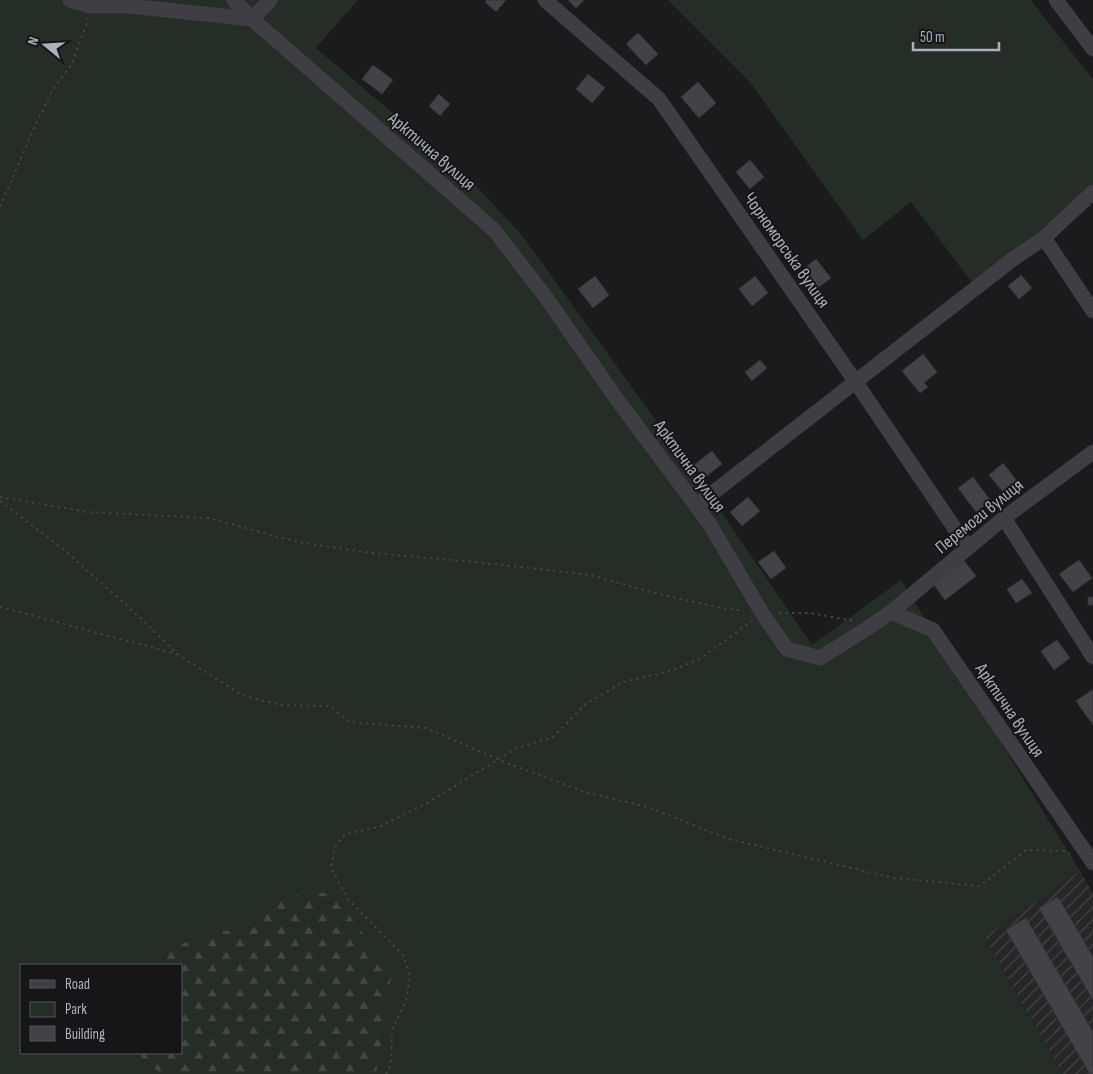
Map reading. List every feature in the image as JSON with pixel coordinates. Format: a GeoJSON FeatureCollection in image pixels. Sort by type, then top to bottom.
{"type":"FeatureCollection","features":[{"type":"Feature","properties":{"kind":"lane"},"geometry":{"type":"LineString","coordinates":[[70,0],[252,19],[270,0]]}},
{"type":"Feature","properties":{"kind":"lane","name":"Арктична вулиця"},"geometry":{"type":"LineString","coordinates":[[234,0],[252,19],[494,230],[545,296],[616,398],[709,523],[762,613],[788,649],[820,658],[891,612],[933,630],[1093,863]]}},
{"type":"Feature","properties":{"kind":"lane","name":"Чорноморська вулиця"},"geometry":{"type":"LineString","coordinates":[[545,0],[659,99],[855,381],[968,548]]}},
{"type":"Feature","properties":{"kind":"lane"},"geometry":{"type":"LineString","coordinates":[[1056,0],[1093,49]]}},
{"type":"Feature","properties":{"kind":"lane"},"geometry":{"type":"LineString","coordinates":[[696,506],[1013,259],[1044,238],[1093,192]]}},
{"type":"Feature","properties":{"kind":"lane"},"geometry":{"type":"LineString","coordinates":[[1044,238],[1093,311]]}},
{"type":"Feature","properties":{"kind":"lane","name":"Перемоги вулиця"},"geometry":{"type":"LineString","coordinates":[[891,612],[1004,518],[1093,452]]}},
{"type":"Feature","properties":{"kind":"lane"},"geometry":{"type":"LineString","coordinates":[[1004,518],[1093,657]]}},
{"type":"Feature","properties":{"kind":"path"},"geometry":{"type":"LineString","coordinates":[[0,208],[34,128],[53,89],[72,64],[86,25],[99,4]]}},
{"type":"Feature","properties":{"kind":"path"},"geometry":{"type":"LineString","coordinates":[[0,497],[88,512],[208,518],[298,542],[371,553],[476,562],[590,575],[658,594],[722,608],[762,613],[810,613],[874,624]]}},
{"type":"Feature","properties":{"kind":"path"},"geometry":{"type":"LineString","coordinates":[[0,501],[63,549],[144,621],[177,654],[242,695],[280,705],[330,706],[349,722],[426,728],[585,792],[647,807],[729,839],[894,878],[980,886],[1026,850],[1064,851],[1071,854]]}},
{"type":"Feature","properties":{"kind":"path"},"geometry":{"type":"LineString","coordinates":[[0,607],[177,654]]}},
{"type":"Feature","properties":{"kind":"path"},"geometry":{"type":"LineString","coordinates":[[386,1074],[391,1064],[392,1030],[406,1000],[410,977],[403,955],[348,900],[331,868],[334,847],[345,834],[380,827],[427,803],[517,748],[553,737],[586,704],[623,682],[671,671],[701,658],[762,613]]}},
{"type":"Feature","properties":{"kind":"shaded area"},"geometry":{"type":"Polygon","coordinates":[[[1080,871],[1093,894],[1093,1074],[1062,1074],[984,937],[1080,871]]]}},
{"type":"Feature","properties":{"kind":"green space"},"geometry":{"type":"Polygon","coordinates":[[[0,0],[358,0],[316,48],[467,176],[521,234],[700,481],[812,645],[901,580],[1080,871],[984,937],[1062,1074],[376,1074],[392,972],[283,897],[248,930],[213,931],[170,949],[161,964],[20,964],[20,1054],[140,1054],[161,1074],[0,1074],[0,0]]]}},
{"type":"Feature","properties":{"kind":"green space"},"geometry":{"type":"Polygon","coordinates":[[[668,0],[1031,0],[1093,80],[1093,201],[980,293],[911,202],[863,240],[750,82],[668,0]]]}},
{"type":"Feature","properties":{"kind":"green space"},"geometry":{"type":"Polygon","coordinates":[[[330,892],[392,972],[376,1074],[161,1074],[139,1055],[182,1054],[182,964],[161,964],[170,949],[213,931],[248,930],[283,897],[330,892]]]}},
{"type":"Feature","properties":{"kind":"building"},"geometry":{"type":"Polygon","coordinates":[[[487,0],[506,0],[496,12],[485,2],[487,0]]]}},
{"type":"Feature","properties":{"kind":"building"},"geometry":{"type":"Polygon","coordinates":[[[568,0],[584,0],[576,8],[568,0]]]}},
{"type":"Feature","properties":{"kind":"building"},"geometry":{"type":"Polygon","coordinates":[[[638,33],[658,54],[646,65],[626,44],[638,33]]]}},
{"type":"Feature","properties":{"kind":"building"},"geometry":{"type":"Polygon","coordinates":[[[373,65],[393,80],[382,94],[362,79],[373,65]]]}},
{"type":"Feature","properties":{"kind":"building"},"geometry":{"type":"Polygon","coordinates":[[[588,74],[605,88],[592,103],[576,89],[588,74]]]}},
{"type":"Feature","properties":{"kind":"building"},"geometry":{"type":"Polygon","coordinates":[[[698,82],[716,103],[699,118],[681,97],[698,82]]]}},
{"type":"Feature","properties":{"kind":"building"},"geometry":{"type":"Polygon","coordinates":[[[439,94],[450,104],[440,116],[429,106],[439,94]]]}},
{"type":"Feature","properties":{"kind":"building"},"geometry":{"type":"Polygon","coordinates":[[[750,160],[764,177],[750,189],[736,172],[750,160]]]}},
{"type":"Feature","properties":{"kind":"building"},"geometry":{"type":"Polygon","coordinates":[[[816,259],[831,278],[815,290],[801,271],[816,259]]]}},
{"type":"Feature","properties":{"kind":"building"},"geometry":{"type":"Polygon","coordinates":[[[1021,275],[1032,288],[1019,299],[1008,286],[1021,275]]]}},
{"type":"Feature","properties":{"kind":"building"},"geometry":{"type":"Polygon","coordinates":[[[595,276],[609,295],[593,308],[578,289],[595,276]]]}},
{"type":"Feature","properties":{"kind":"building"},"geometry":{"type":"Polygon","coordinates":[[[755,276],[768,293],[752,306],[739,289],[755,276]]]}},
{"type":"Feature","properties":{"kind":"building"},"geometry":{"type":"Polygon","coordinates":[[[923,354],[937,372],[924,383],[928,387],[920,393],[902,371],[923,354]]]}},
{"type":"Feature","properties":{"kind":"building"},"geometry":{"type":"Polygon","coordinates":[[[760,360],[767,368],[752,381],[745,372],[760,360]]]}},
{"type":"Feature","properties":{"kind":"building"},"geometry":{"type":"Polygon","coordinates":[[[712,451],[722,464],[704,478],[694,465],[712,451]]]}},
{"type":"Feature","properties":{"kind":"building"},"geometry":{"type":"Polygon","coordinates":[[[1003,463],[1017,481],[1003,492],[989,475],[1003,463]]]}},
{"type":"Feature","properties":{"kind":"building"},"geometry":{"type":"Polygon","coordinates":[[[973,477],[991,501],[976,512],[958,488],[973,477]]]}},
{"type":"Feature","properties":{"kind":"building"},"geometry":{"type":"Polygon","coordinates":[[[748,497],[760,511],[742,526],[730,512],[748,497]]]}},
{"type":"Feature","properties":{"kind":"building"},"geometry":{"type":"Polygon","coordinates":[[[774,551],[786,568],[771,579],[758,562],[774,551]]]}},
{"type":"Feature","properties":{"kind":"building"},"geometry":{"type":"Polygon","coordinates":[[[1079,560],[1092,578],[1073,592],[1059,574],[1079,560]]]}},
{"type":"Feature","properties":{"kind":"building"},"geometry":{"type":"Polygon","coordinates":[[[964,561],[976,576],[945,600],[934,585],[964,561]]]}},
{"type":"Feature","properties":{"kind":"building"},"geometry":{"type":"Polygon","coordinates":[[[1022,579],[1032,593],[1016,603],[1007,589],[1022,579]]]}},
{"type":"Feature","properties":{"kind":"building"},"geometry":{"type":"Polygon","coordinates":[[[1088,597],[1093,597],[1093,605],[1088,605],[1088,597]]]}},
{"type":"Feature","properties":{"kind":"building"},"geometry":{"type":"Polygon","coordinates":[[[1057,640],[1070,658],[1054,670],[1041,651],[1057,640]]]}},
{"type":"Feature","properties":{"kind":"building"},"geometry":{"type":"Polygon","coordinates":[[[1093,691],[1093,725],[1076,701],[1093,691]]]}},
{"type":"Feature","properties":{"kind":"building"},"geometry":{"type":"Polygon","coordinates":[[[1058,897],[1093,957],[1093,1000],[1039,908],[1058,897]]]}},
{"type":"Feature","properties":{"kind":"building"},"geometry":{"type":"Polygon","coordinates":[[[1026,918],[1093,1032],[1093,1074],[1090,1074],[1006,930],[1026,918]]]}}]}
